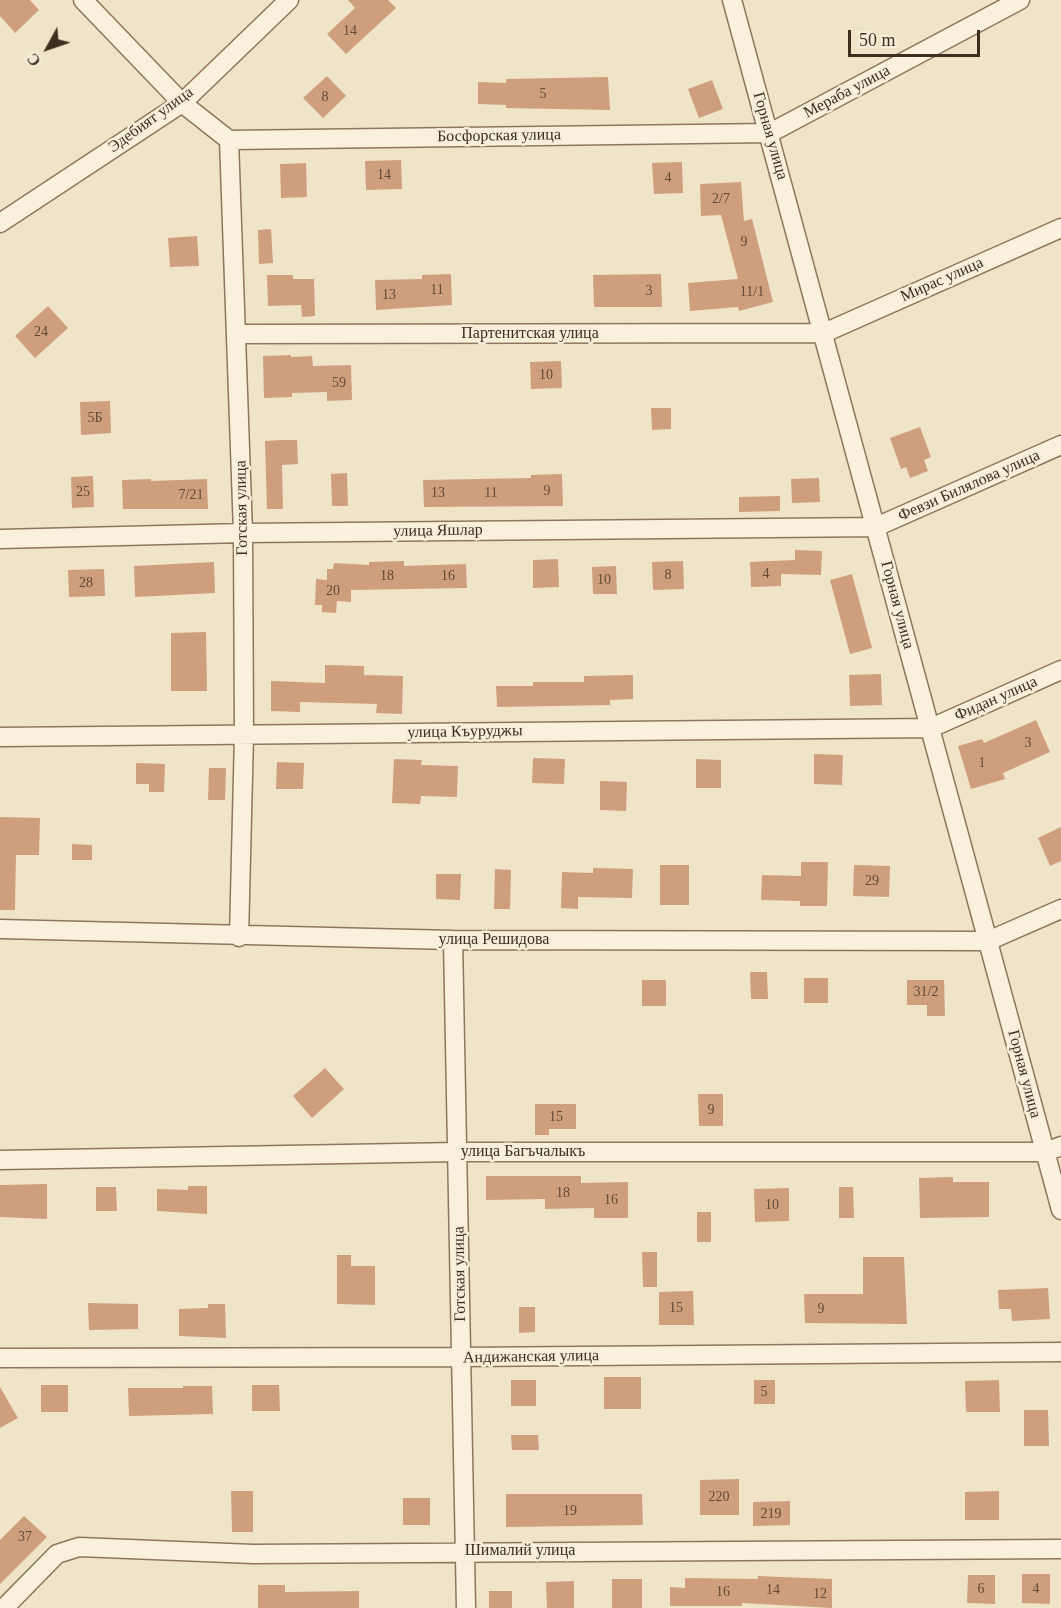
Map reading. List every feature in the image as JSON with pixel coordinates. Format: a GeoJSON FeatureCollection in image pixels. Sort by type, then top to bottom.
{"type":"FeatureCollection","features":[{"type":"Feature","properties":{"kind":"street"},"geometry":{"type":"LineString","coordinates":[[83,0],[182,103],[229,140]]}},
{"type":"Feature","properties":{"kind":"street","name":"Эдебият улица"},"geometry":{"type":"LineString","coordinates":[[0,223],[182,103],[289,0]]}},
{"type":"Feature","properties":{"kind":"street","name":"Горная улица"},"geometry":{"type":"LineString","coordinates":[[732,0],[988,941],[1053,1149],[1061,1210]]}},
{"type":"Feature","properties":{"kind":"street","name":"Мераба улица"},"geometry":{"type":"LineString","coordinates":[[770,133],[1020,0]]}},
{"type":"Feature","properties":{"kind":"street","name":"Босфорская улица"},"geometry":{"type":"LineString","coordinates":[[229,140],[770,133]]}},
{"type":"Feature","properties":{"kind":"street","name":"Готская улица"},"geometry":{"type":"LineString","coordinates":[[229,140],[243,533],[244,735],[239,937]]}},
{"type":"Feature","properties":{"kind":"street","name":"Мирас улица"},"geometry":{"type":"LineString","coordinates":[[824,333],[1061,228]]}},
{"type":"Feature","properties":{"kind":"street","name":"Партенитская улица"},"geometry":{"type":"LineString","coordinates":[[237,334],[824,333]]}},
{"type":"Feature","properties":{"kind":"street","name":"Февзи Билялова улица"},"geometry":{"type":"LineString","coordinates":[[876,527],[1061,445]]}},
{"type":"Feature","properties":{"kind":"street","name":"улица Яшлар"},"geometry":{"type":"LineString","coordinates":[[0,539],[243,533],[876,527]]}},
{"type":"Feature","properties":{"kind":"street","name":"Фидан улица"},"geometry":{"type":"LineString","coordinates":[[931,728],[1061,670]]}},
{"type":"Feature","properties":{"kind":"street","name":"улица Къуруджы"},"geometry":{"type":"LineString","coordinates":[[0,736],[931,728]]}},
{"type":"Feature","properties":{"kind":"street"},"geometry":{"type":"LineString","coordinates":[[988,941],[1061,909]]}},
{"type":"Feature","properties":{"kind":"street","name":"улица Решидова"},"geometry":{"type":"LineString","coordinates":[[0,929],[239,937],[453,940],[988,941]]}},
{"type":"Feature","properties":{"kind":"street","name":"Готская улица"},"geometry":{"type":"LineString","coordinates":[[453,940],[466,1608]]}},
{"type":"Feature","properties":{"kind":"street","name":"улица Багъчалыкъ"},"geometry":{"type":"LineString","coordinates":[[0,1160],[458,1152],[1053,1149]]}},
{"type":"Feature","properties":{"kind":"street","name":"Андижанская улица"},"geometry":{"type":"LineString","coordinates":[[0,1358],[1061,1352]]}},
{"type":"Feature","properties":{"kind":"street","name":"Шималий улица"},"geometry":{"type":"LineString","coordinates":[[4,1608],[57,1554],[79,1547],[253,1554],[1061,1549]]}},
{"type":"Feature","properties":{"kind":"building"},"geometry":{"type":"Polygon","coordinates":[[[0,0],[30,0],[39,10],[15,33],[0,16],[0,0]]]}},
{"type":"Feature","properties":{"kind":"building"},"geometry":{"type":"Polygon","coordinates":[[[348,0],[388,0],[396,8],[346,54],[327,34],[355,8],[348,0]]]}},
{"type":"Feature","properties":{"kind":"building"},"geometry":{"type":"Polygon","coordinates":[[[327,76],[346,96],[323,118],[303,98],[327,76]]]}},
{"type":"Feature","properties":{"kind":"building"},"geometry":{"type":"Polygon","coordinates":[[[608,77],[610,110],[506,108],[506,105],[478,104],[478,82],[506,83],[506,79],[608,77]]]}},
{"type":"Feature","properties":{"kind":"building"},"geometry":{"type":"Polygon","coordinates":[[[712,80],[723,109],[699,118],[688,89],[712,80]]]}},
{"type":"Feature","properties":{"kind":"building"},"geometry":{"type":"Polygon","coordinates":[[[401,160],[402,189],[366,190],[365,161],[401,160]]]}},
{"type":"Feature","properties":{"kind":"building"},"geometry":{"type":"Polygon","coordinates":[[[682,162],[683,193],[654,194],[652,163],[682,162]]]}},
{"type":"Feature","properties":{"kind":"building"},"geometry":{"type":"Polygon","coordinates":[[[306,163],[307,197],[281,198],[280,164],[306,163]]]}},
{"type":"Feature","properties":{"kind":"building"},"geometry":{"type":"Polygon","coordinates":[[[741,182],[744,221],[752,219],[773,302],[739,311],[738,307],[690,311],[688,283],[738,279],[721,215],[701,216],[700,184],[741,182]]]}},
{"type":"Feature","properties":{"kind":"building"},"geometry":{"type":"Polygon","coordinates":[[[271,229],[273,263],[259,264],[258,230],[271,229]]]}},
{"type":"Feature","properties":{"kind":"building"},"geometry":{"type":"Polygon","coordinates":[[[197,236],[199,266],[170,267],[168,238],[197,236]]]}},
{"type":"Feature","properties":{"kind":"building"},"geometry":{"type":"Polygon","coordinates":[[[451,274],[452,305],[376,310],[375,280],[422,279],[422,275],[451,274]]]}},
{"type":"Feature","properties":{"kind":"building"},"geometry":{"type":"Polygon","coordinates":[[[661,274],[662,307],[594,307],[593,275],[661,274]]]}},
{"type":"Feature","properties":{"kind":"building"},"geometry":{"type":"Polygon","coordinates":[[[267,275],[293,275],[293,279],[314,279],[315,316],[302,317],[301,305],[268,306],[267,275]]]}},
{"type":"Feature","properties":{"kind":"building"},"geometry":{"type":"Polygon","coordinates":[[[48,306],[68,328],[35,358],[15,336],[48,306]]]}},
{"type":"Feature","properties":{"kind":"building"},"geometry":{"type":"Polygon","coordinates":[[[291,355],[291,357],[312,356],[313,366],[351,365],[352,400],[327,401],[327,392],[292,393],[292,397],[264,398],[263,356],[291,355]]]}},
{"type":"Feature","properties":{"kind":"building"},"geometry":{"type":"Polygon","coordinates":[[[561,361],[562,388],[531,389],[530,362],[561,361]]]}},
{"type":"Feature","properties":{"kind":"building"},"geometry":{"type":"Polygon","coordinates":[[[110,401],[111,433],[81,435],[80,402],[110,401]]]}},
{"type":"Feature","properties":{"kind":"building"},"geometry":{"type":"Polygon","coordinates":[[[651,408],[671,408],[671,429],[652,430],[651,408]]]}},
{"type":"Feature","properties":{"kind":"building"},"geometry":{"type":"Polygon","coordinates":[[[920,427],[931,457],[924,460],[928,471],[910,478],[906,467],[901,469],[890,438],[920,427]]]}},
{"type":"Feature","properties":{"kind":"building"},"geometry":{"type":"Polygon","coordinates":[[[297,440],[298,464],[282,465],[283,509],[267,509],[265,441],[297,440]]]}},
{"type":"Feature","properties":{"kind":"building"},"geometry":{"type":"Polygon","coordinates":[[[347,473],[348,506],[332,506],[331,474],[347,473]]]}},
{"type":"Feature","properties":{"kind":"building"},"geometry":{"type":"Polygon","coordinates":[[[562,474],[563,506],[424,507],[423,480],[531,478],[531,475],[562,474]]]}},
{"type":"Feature","properties":{"kind":"building"},"geometry":{"type":"Polygon","coordinates":[[[93,476],[94,507],[72,508],[71,477],[93,476]]]}},
{"type":"Feature","properties":{"kind":"building"},"geometry":{"type":"Polygon","coordinates":[[[819,478],[820,502],[792,503],[791,479],[819,478]]]}},
{"type":"Feature","properties":{"kind":"building"},"geometry":{"type":"Polygon","coordinates":[[[151,479],[151,481],[207,479],[208,509],[123,509],[122,480],[151,479]]]}},
{"type":"Feature","properties":{"kind":"building"},"geometry":{"type":"Polygon","coordinates":[[[780,496],[780,511],[739,512],[739,497],[780,496]]]}},
{"type":"Feature","properties":{"kind":"building"},"geometry":{"type":"Polygon","coordinates":[[[795,550],[822,551],[821,575],[781,574],[781,586],[751,587],[750,562],[795,560],[795,550]]]}},
{"type":"Feature","properties":{"kind":"building"},"geometry":{"type":"Polygon","coordinates":[[[558,559],[559,587],[533,588],[533,560],[558,559]]]}},
{"type":"Feature","properties":{"kind":"building"},"geometry":{"type":"Polygon","coordinates":[[[404,561],[404,566],[466,564],[467,588],[351,590],[351,602],[337,601],[336,613],[322,612],[322,605],[315,605],[316,579],[327,580],[327,569],[333,569],[334,563],[369,565],[369,562],[404,561]]]}},
{"type":"Feature","properties":{"kind":"building"},"geometry":{"type":"Polygon","coordinates":[[[683,561],[684,589],[653,590],[652,562],[683,561]]]}},
{"type":"Feature","properties":{"kind":"building"},"geometry":{"type":"Polygon","coordinates":[[[214,562],[215,593],[135,597],[134,566],[214,562]]]}},
{"type":"Feature","properties":{"kind":"building"},"geometry":{"type":"Polygon","coordinates":[[[616,566],[617,594],[593,594],[592,567],[616,566]]]}},
{"type":"Feature","properties":{"kind":"building"},"geometry":{"type":"Polygon","coordinates":[[[104,569],[105,596],[69,597],[68,570],[104,569]]]}},
{"type":"Feature","properties":{"kind":"building"},"geometry":{"type":"Polygon","coordinates":[[[852,574],[872,648],[850,654],[830,580],[852,574]]]}},
{"type":"Feature","properties":{"kind":"building"},"geometry":{"type":"Polygon","coordinates":[[[206,632],[207,691],[171,691],[171,633],[206,632]]]}},
{"type":"Feature","properties":{"kind":"building"},"geometry":{"type":"Polygon","coordinates":[[[325,665],[364,666],[364,675],[403,676],[402,714],[376,713],[377,704],[300,702],[300,712],[271,711],[271,681],[325,683],[325,665]]]}},
{"type":"Feature","properties":{"kind":"building"},"geometry":{"type":"Polygon","coordinates":[[[881,674],[882,705],[850,706],[849,675],[881,674]]]}},
{"type":"Feature","properties":{"kind":"building"},"geometry":{"type":"Polygon","coordinates":[[[633,675],[633,699],[610,700],[610,705],[497,707],[496,686],[533,686],[533,682],[584,682],[584,676],[633,675]]]}},
{"type":"Feature","properties":{"kind":"building"},"geometry":{"type":"Polygon","coordinates":[[[1036,720],[1050,752],[1003,773],[1005,779],[971,789],[958,746],[982,739],[984,743],[1036,720]]]}},
{"type":"Feature","properties":{"kind":"building"},"geometry":{"type":"Polygon","coordinates":[[[814,754],[843,755],[842,785],[814,784],[814,754]]]}},
{"type":"Feature","properties":{"kind":"building"},"geometry":{"type":"Polygon","coordinates":[[[533,758],[565,759],[564,784],[532,783],[533,758]]]}},
{"type":"Feature","properties":{"kind":"building"},"geometry":{"type":"Polygon","coordinates":[[[394,759],[422,760],[421,765],[458,766],[457,797],[421,796],[420,804],[392,803],[394,759]]]}},
{"type":"Feature","properties":{"kind":"building"},"geometry":{"type":"Polygon","coordinates":[[[696,759],[721,760],[721,788],[696,788],[696,759]]]}},
{"type":"Feature","properties":{"kind":"building"},"geometry":{"type":"Polygon","coordinates":[[[277,762],[304,763],[303,789],[276,789],[277,762]]]}},
{"type":"Feature","properties":{"kind":"building"},"geometry":{"type":"Polygon","coordinates":[[[136,763],[165,764],[164,792],[149,792],[149,784],[136,784],[136,763]]]}},
{"type":"Feature","properties":{"kind":"building"},"geometry":{"type":"Polygon","coordinates":[[[209,768],[226,768],[225,800],[208,800],[209,768]]]}},
{"type":"Feature","properties":{"kind":"building"},"geometry":{"type":"Polygon","coordinates":[[[600,781],[627,782],[626,811],[600,810],[600,781]]]}},
{"type":"Feature","properties":{"kind":"building"},"geometry":{"type":"Polygon","coordinates":[[[0,817],[40,818],[39,855],[16,855],[15,910],[0,910],[0,817]]]}},
{"type":"Feature","properties":{"kind":"building"},"geometry":{"type":"Polygon","coordinates":[[[1061,827],[1061,861],[1050,866],[1038,838],[1061,827]]]}},
{"type":"Feature","properties":{"kind":"building"},"geometry":{"type":"Polygon","coordinates":[[[72,844],[92,845],[92,860],[72,860],[72,844]]]}},
{"type":"Feature","properties":{"kind":"building"},"geometry":{"type":"Polygon","coordinates":[[[801,862],[828,862],[827,906],[800,906],[800,901],[761,900],[762,875],[801,876],[801,862]]]}},
{"type":"Feature","properties":{"kind":"building"},"geometry":{"type":"Polygon","coordinates":[[[660,865],[689,865],[689,905],[660,905],[660,865]]]}},
{"type":"Feature","properties":{"kind":"building"},"geometry":{"type":"Polygon","coordinates":[[[854,865],[890,866],[889,897],[853,896],[854,865]]]}},
{"type":"Feature","properties":{"kind":"building"},"geometry":{"type":"Polygon","coordinates":[[[593,868],[633,869],[632,898],[578,897],[578,909],[561,908],[562,872],[593,873],[593,868]]]}},
{"type":"Feature","properties":{"kind":"building"},"geometry":{"type":"Polygon","coordinates":[[[495,869],[511,870],[510,909],[494,909],[495,869]]]}},
{"type":"Feature","properties":{"kind":"building"},"geometry":{"type":"Polygon","coordinates":[[[436,874],[461,874],[460,900],[436,899],[436,874]]]}},
{"type":"Feature","properties":{"kind":"building"},"geometry":{"type":"Polygon","coordinates":[[[750,972],[767,972],[768,999],[751,999],[750,972]]]}},
{"type":"Feature","properties":{"kind":"building"},"geometry":{"type":"Polygon","coordinates":[[[804,978],[828,978],[828,1003],[804,1003],[804,978]]]}},
{"type":"Feature","properties":{"kind":"building"},"geometry":{"type":"Polygon","coordinates":[[[642,980],[666,980],[666,1006],[642,1006],[642,980]]]}},
{"type":"Feature","properties":{"kind":"building"},"geometry":{"type":"Polygon","coordinates":[[[907,980],[944,980],[945,1016],[927,1016],[927,1005],[907,1005],[907,980]]]}},
{"type":"Feature","properties":{"kind":"building"},"geometry":{"type":"Polygon","coordinates":[[[325,1068],[344,1089],[312,1118],[293,1096],[325,1068]]]}},
{"type":"Feature","properties":{"kind":"building"},"geometry":{"type":"Polygon","coordinates":[[[698,1094],[723,1094],[723,1126],[699,1126],[698,1094]]]}},
{"type":"Feature","properties":{"kind":"building"},"geometry":{"type":"Polygon","coordinates":[[[535,1104],[576,1104],[576,1129],[549,1129],[549,1135],[535,1135],[535,1104]]]}},
{"type":"Feature","properties":{"kind":"building"},"geometry":{"type":"Polygon","coordinates":[[[486,1176],[581,1176],[581,1183],[628,1182],[628,1218],[594,1218],[594,1208],[545,1209],[545,1199],[486,1200],[486,1176]]]}},
{"type":"Feature","properties":{"kind":"building"},"geometry":{"type":"Polygon","coordinates":[[[953,1177],[953,1182],[989,1182],[989,1217],[920,1218],[919,1178],[953,1177]]]}},
{"type":"Feature","properties":{"kind":"building"},"geometry":{"type":"Polygon","coordinates":[[[47,1184],[47,1219],[0,1217],[0,1185],[47,1184]]]}},
{"type":"Feature","properties":{"kind":"building"},"geometry":{"type":"Polygon","coordinates":[[[188,1186],[207,1186],[207,1214],[157,1211],[157,1189],[188,1190],[188,1186]]]}},
{"type":"Feature","properties":{"kind":"building"},"geometry":{"type":"Polygon","coordinates":[[[96,1187],[116,1187],[117,1211],[96,1211],[96,1187]]]}},
{"type":"Feature","properties":{"kind":"building"},"geometry":{"type":"Polygon","coordinates":[[[839,1187],[853,1187],[854,1218],[839,1218],[839,1187]]]}},
{"type":"Feature","properties":{"kind":"building"},"geometry":{"type":"Polygon","coordinates":[[[789,1188],[789,1221],[755,1222],[754,1189],[789,1188]]]}},
{"type":"Feature","properties":{"kind":"building"},"geometry":{"type":"Polygon","coordinates":[[[697,1212],[711,1212],[711,1242],[697,1242],[697,1212]]]}},
{"type":"Feature","properties":{"kind":"building"},"geometry":{"type":"Polygon","coordinates":[[[642,1252],[657,1252],[657,1287],[643,1287],[642,1252]]]}},
{"type":"Feature","properties":{"kind":"building"},"geometry":{"type":"Polygon","coordinates":[[[337,1255],[351,1255],[351,1266],[375,1266],[375,1305],[337,1304],[337,1255]]]}},
{"type":"Feature","properties":{"kind":"building"},"geometry":{"type":"Polygon","coordinates":[[[863,1257],[904,1257],[907,1324],[805,1323],[804,1294],[863,1294],[863,1257]]]}},
{"type":"Feature","properties":{"kind":"building"},"geometry":{"type":"Polygon","coordinates":[[[1048,1288],[1050,1319],[1012,1321],[1011,1309],[999,1309],[998,1290],[1048,1288]]]}},
{"type":"Feature","properties":{"kind":"building"},"geometry":{"type":"Polygon","coordinates":[[[693,1291],[694,1325],[659,1325],[659,1292],[693,1291]]]}},
{"type":"Feature","properties":{"kind":"building"},"geometry":{"type":"Polygon","coordinates":[[[88,1303],[138,1304],[138,1329],[89,1330],[88,1303]]]}},
{"type":"Feature","properties":{"kind":"building"},"geometry":{"type":"Polygon","coordinates":[[[208,1304],[225,1304],[226,1338],[179,1336],[179,1309],[208,1308],[208,1304]]]}},
{"type":"Feature","properties":{"kind":"building"},"geometry":{"type":"Polygon","coordinates":[[[519,1307],[535,1307],[535,1332],[519,1333],[519,1307]]]}},
{"type":"Feature","properties":{"kind":"building"},"geometry":{"type":"Polygon","coordinates":[[[604,1377],[641,1377],[641,1409],[604,1409],[604,1377]]]}},
{"type":"Feature","properties":{"kind":"building"},"geometry":{"type":"Polygon","coordinates":[[[511,1380],[536,1380],[536,1406],[511,1406],[511,1380]]]}},
{"type":"Feature","properties":{"kind":"building"},"geometry":{"type":"Polygon","coordinates":[[[754,1380],[775,1380],[775,1404],[754,1404],[754,1380]]]}},
{"type":"Feature","properties":{"kind":"building"},"geometry":{"type":"Polygon","coordinates":[[[999,1380],[1000,1412],[966,1412],[965,1381],[999,1380]]]}},
{"type":"Feature","properties":{"kind":"building"},"geometry":{"type":"Polygon","coordinates":[[[41,1385],[68,1385],[68,1412],[41,1412],[41,1385]]]}},
{"type":"Feature","properties":{"kind":"building"},"geometry":{"type":"Polygon","coordinates":[[[252,1385],[279,1385],[280,1411],[252,1411],[252,1385]]]}},
{"type":"Feature","properties":{"kind":"building"},"geometry":{"type":"Polygon","coordinates":[[[183,1386],[212,1386],[213,1414],[129,1416],[128,1388],[183,1388],[183,1386]]]}},
{"type":"Feature","properties":{"kind":"building"},"geometry":{"type":"Polygon","coordinates":[[[0,1387],[18,1418],[0,1428],[0,1387]]]}},
{"type":"Feature","properties":{"kind":"building"},"geometry":{"type":"Polygon","coordinates":[[[1024,1410],[1048,1410],[1049,1446],[1024,1446],[1024,1410]]]}},
{"type":"Feature","properties":{"kind":"building"},"geometry":{"type":"Polygon","coordinates":[[[511,1435],[538,1435],[539,1450],[512,1450],[511,1435]]]}},
{"type":"Feature","properties":{"kind":"building"},"geometry":{"type":"Polygon","coordinates":[[[739,1479],[739,1515],[700,1515],[700,1480],[739,1479]]]}},
{"type":"Feature","properties":{"kind":"building"},"geometry":{"type":"Polygon","coordinates":[[[231,1491],[253,1491],[253,1532],[232,1532],[231,1491]]]}},
{"type":"Feature","properties":{"kind":"building"},"geometry":{"type":"Polygon","coordinates":[[[999,1491],[999,1520],[965,1520],[965,1492],[999,1491]]]}},
{"type":"Feature","properties":{"kind":"building"},"geometry":{"type":"Polygon","coordinates":[[[506,1494],[642,1494],[643,1525],[506,1527],[506,1494]]]}},
{"type":"Feature","properties":{"kind":"building"},"geometry":{"type":"Polygon","coordinates":[[[403,1498],[430,1498],[430,1525],[403,1525],[403,1498]]]}},
{"type":"Feature","properties":{"kind":"building"},"geometry":{"type":"Polygon","coordinates":[[[790,1501],[790,1525],[753,1526],[753,1502],[790,1501]]]}},
{"type":"Feature","properties":{"kind":"building"},"geometry":{"type":"Polygon","coordinates":[[[24,1516],[47,1537],[0,1584],[0,1540],[24,1516]]]}},
{"type":"Feature","properties":{"kind":"building"},"geometry":{"type":"Polygon","coordinates":[[[1022,1574],[1050,1574],[1050,1604],[1022,1603],[1022,1574]]]}},
{"type":"Feature","properties":{"kind":"building"},"geometry":{"type":"Polygon","coordinates":[[[968,1575],[995,1575],[995,1604],[967,1603],[968,1575]]]}},
{"type":"Feature","properties":{"kind":"building"},"geometry":{"type":"Polygon","coordinates":[[[758,1576],[832,1579],[832,1608],[742,1603],[742,1606],[670,1606],[670,1587],[685,1588],[685,1578],[758,1579],[758,1576]]]}},
{"type":"Feature","properties":{"kind":"building"},"geometry":{"type":"Polygon","coordinates":[[[612,1579],[642,1579],[642,1608],[612,1608],[612,1579]]]}},
{"type":"Feature","properties":{"kind":"building"},"geometry":{"type":"Polygon","coordinates":[[[574,1581],[574,1608],[547,1608],[546,1582],[574,1581]]]}},
{"type":"Feature","properties":{"kind":"building"},"geometry":{"type":"Polygon","coordinates":[[[258,1585],[285,1585],[285,1592],[359,1591],[359,1608],[258,1608],[258,1585]]]}},
{"type":"Feature","properties":{"kind":"building"},"geometry":{"type":"Polygon","coordinates":[[[489,1591],[512,1591],[512,1608],[489,1608],[489,1591]]]}}]}
